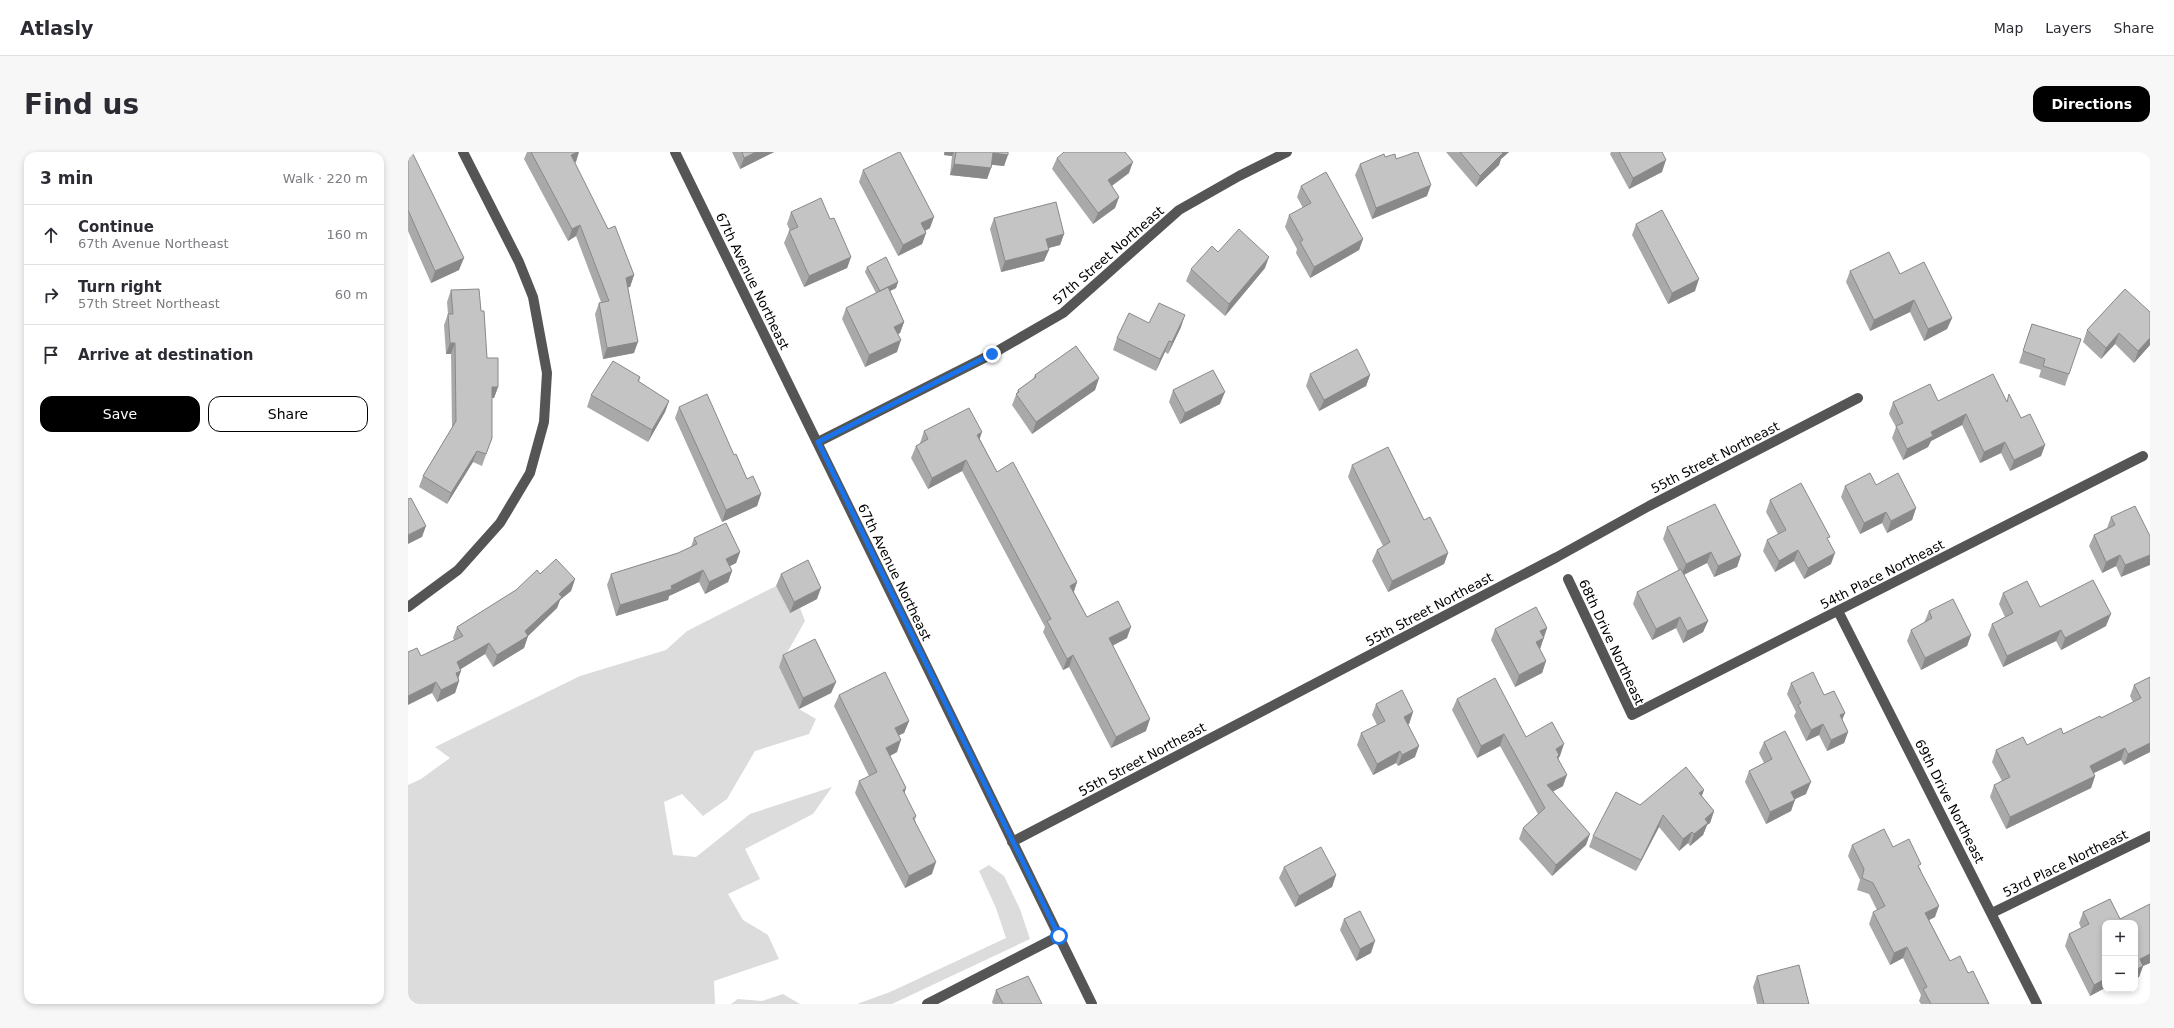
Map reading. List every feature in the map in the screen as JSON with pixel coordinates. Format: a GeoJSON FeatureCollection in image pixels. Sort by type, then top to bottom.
{"type":"FeatureCollection","features":[{"type":"Feature","properties":{"kind":"street"},"geometry":{"type":"LineString","coordinates":[[408,607],[458,570],[500,523],[530,473],[544,422],[546,372],[540,330],[533,297],[519,262],[463,152]]}},
{"type":"Feature","properties":{"kind":"street","name":"67th Avenue Northeast"},"geometry":{"type":"LineString","coordinates":[[675,152],[1092,1004]]}},
{"type":"Feature","properties":{"kind":"street","name":"57th Street Northeast"},"geometry":{"type":"LineString","coordinates":[[818,442],[992,354],[1063,313],[1179,210],[1239,176],[1287,152]]}},
{"type":"Feature","properties":{"kind":"street","name":"55th Street Northeast"},"geometry":{"type":"LineString","coordinates":[[1012,842],[1550,561],[1649,506],[1858,398]]}},
{"type":"Feature","properties":{"kind":"street","name":"54th Place Northeast"},"geometry":{"type":"LineString","coordinates":[[1632,716],[2143,456]]}},
{"type":"Feature","properties":{"kind":"street","name":"68th Drive Northeast"},"geometry":{"type":"LineString","coordinates":[[1568,579],[1632,716]]}},
{"type":"Feature","properties":{"kind":"street","name":"69th Drive Northeast"},"geometry":{"type":"LineString","coordinates":[[1838,611],[2037,1004]]}},
{"type":"Feature","properties":{"kind":"street","name":"53rd Place Northeast"},"geometry":{"type":"LineString","coordinates":[[1992,913],[2150,836]]}},
{"type":"Feature","properties":{"kind":"street"},"geometry":{"type":"LineString","coordinates":[[927,1004],[1059,936]]}},
{"type":"Feature","properties":{"kind":"shaded area"},"geometry":{"type":"Polygon","coordinates":[[[776,586],[790,613],[800,608],[805,621],[779,667],[799,709],[816,719],[809,734],[755,751],[727,799],[703,816],[682,794],[664,802],[673,855],[696,857],[750,814],[832,787],[813,814],[745,849],[760,879],[728,894],[743,920],[768,935],[779,959],[714,981],[715,1004],[408,1004],[408,785],[421,779],[450,758],[435,747],[580,676],[666,650],[687,631],[776,586]]]}},
{"type":"Feature","properties":{"kind":"shaded area"},"geometry":{"type":"Polygon","coordinates":[[[989,865],[1004,876],[1020,909],[1030,939],[892,1004],[857,1004],[890,992],[1006,938],[996,908],[979,871],[989,865]]]}},
{"type":"Feature","properties":{"kind":"shaded area"},"geometry":{"type":"Polygon","coordinates":[[[783,994],[800,1004],[731,1004],[738,999],[762,1001],[783,994]]]}},
{"type":"Feature","properties":{"kind":"building"},"geometry":{"type":"Polygon","coordinates":[[[408,152],[412,152],[464,258],[435,271],[408,210],[408,152]]]}},
{"type":"Feature","properties":{"kind":"building"},"geometry":{"type":"Polygon","coordinates":[[[531,152],[578,152],[571,155],[608,229],[615,226],[634,275],[626,278],[638,342],[607,348],[599,303],[609,301],[580,225],[572,229],[531,152]]]}},
{"type":"Feature","properties":{"kind":"building"},"geometry":{"type":"Polygon","coordinates":[[[742,152],[756,152],[744,158],[742,152]]]}},
{"type":"Feature","properties":{"kind":"building"},"geometry":{"type":"Polygon","coordinates":[[[899,152],[934,217],[921,223],[926,233],[903,245],[863,170],[899,152]]]}},
{"type":"Feature","properties":{"kind":"building"},"geometry":{"type":"Polygon","coordinates":[[[956,152],[1008,152],[1008,155],[993,153],[991,168],[954,164],[956,152]]]}},
{"type":"Feature","properties":{"kind":"building"},"geometry":{"type":"Polygon","coordinates":[[[1064,152],[1125,152],[1133,162],[1108,180],[1119,197],[1098,213],[1057,158],[1064,152]]]}},
{"type":"Feature","properties":{"kind":"building"},"geometry":{"type":"Polygon","coordinates":[[[1418,152],[1431,185],[1376,208],[1360,164],[1384,154],[1385,157],[1395,154],[1396,159],[1418,152]]]}},
{"type":"Feature","properties":{"kind":"building"},"geometry":{"type":"Polygon","coordinates":[[[1460,152],[1502,152],[1503,153],[1480,176],[1460,152]]]}},
{"type":"Feature","properties":{"kind":"building"},"geometry":{"type":"Polygon","coordinates":[[[1619,152],[1662,152],[1666,160],[1633,178],[1619,152]]]}},
{"type":"Feature","properties":{"kind":"building"},"geometry":{"type":"Polygon","coordinates":[[[1326,172],[1363,239],[1314,267],[1300,242],[1303,240],[1289,215],[1311,203],[1301,186],[1326,172]]]}},
{"type":"Feature","properties":{"kind":"building"},"geometry":{"type":"Polygon","coordinates":[[[821,198],[830,219],[834,218],[851,257],[809,276],[789,231],[798,227],[791,212],[821,198]]]}},
{"type":"Feature","properties":{"kind":"building"},"geometry":{"type":"Polygon","coordinates":[[[1056,202],[1064,234],[1046,239],[1049,250],[1005,261],[994,218],[1056,202]]]}},
{"type":"Feature","properties":{"kind":"building"},"geometry":{"type":"Polygon","coordinates":[[[1662,210],[1699,279],[1672,293],[1636,224],[1662,210]]]}},
{"type":"Feature","properties":{"kind":"building"},"geometry":{"type":"Polygon","coordinates":[[[1239,229],[1269,257],[1229,304],[1191,269],[1212,246],[1218,252],[1239,229]]]}},
{"type":"Feature","properties":{"kind":"building"},"geometry":{"type":"Polygon","coordinates":[[[1889,252],[1900,274],[1924,262],[1952,318],[1928,329],[1914,300],[1874,320],[1850,271],[1889,252]]]}},
{"type":"Feature","properties":{"kind":"building"},"geometry":{"type":"Polygon","coordinates":[[[886,257],[898,282],[880,291],[867,267],[886,257]]]}},
{"type":"Feature","properties":{"kind":"building"},"geometry":{"type":"Polygon","coordinates":[[[888,287],[904,322],[894,327],[901,340],[869,355],[846,308],[888,287]]]}},
{"type":"Feature","properties":{"kind":"building"},"geometry":{"type":"Polygon","coordinates":[[[479,289],[481,311],[484,311],[487,358],[498,358],[498,387],[492,387],[492,438],[486,454],[477,451],[451,493],[423,476],[456,421],[455,343],[450,343],[448,314],[453,314],[451,290],[479,289]]]}},
{"type":"Feature","properties":{"kind":"building"},"geometry":{"type":"Polygon","coordinates":[[[2125,289],[2150,312],[2150,338],[2138,351],[2119,333],[2106,348],[2087,330],[2125,289]]]}},
{"type":"Feature","properties":{"kind":"building"},"geometry":{"type":"Polygon","coordinates":[[[1159,303],[1185,315],[1172,342],[1169,341],[1160,359],[1117,338],[1129,313],[1149,323],[1159,303]]]}},
{"type":"Feature","properties":{"kind":"building"},"geometry":{"type":"Polygon","coordinates":[[[2032,324],[2081,339],[2069,374],[2043,366],[2045,359],[2023,351],[2032,324]]]}},
{"type":"Feature","properties":{"kind":"building"},"geometry":{"type":"Polygon","coordinates":[[[1076,346],[1099,378],[1036,422],[1016,394],[1019,392],[1018,390],[1036,377],[1035,375],[1076,346]]]}},
{"type":"Feature","properties":{"kind":"building"},"geometry":{"type":"Polygon","coordinates":[[[1357,349],[1370,375],[1324,400],[1310,374],[1357,349]]]}},
{"type":"Feature","properties":{"kind":"building"},"geometry":{"type":"Polygon","coordinates":[[[613,361],[640,377],[638,381],[669,401],[652,430],[591,395],[613,361]]]}},
{"type":"Feature","properties":{"kind":"building"},"geometry":{"type":"Polygon","coordinates":[[[1213,370],[1225,392],[1185,413],[1173,390],[1213,370]]]}},
{"type":"Feature","properties":{"kind":"building"},"geometry":{"type":"Polygon","coordinates":[[[1993,374],[2007,402],[2009,394],[2021,418],[2030,414],[2045,445],[2014,460],[2005,442],[1984,452],[1966,414],[1931,432],[1933,436],[1907,449],[1896,426],[1903,423],[1893,402],[1930,384],[1938,401],[1993,374]]]}},
{"type":"Feature","properties":{"kind":"building"},"geometry":{"type":"Polygon","coordinates":[[[707,394],[734,455],[736,454],[747,479],[753,476],[761,494],[726,510],[679,407],[707,394]]]}},
{"type":"Feature","properties":{"kind":"building"},"geometry":{"type":"Polygon","coordinates":[[[969,408],[982,432],[977,435],[997,472],[1013,462],[1077,582],[1070,586],[1087,617],[1118,601],[1131,627],[1109,638],[1150,719],[1116,737],[1073,655],[1067,659],[1047,621],[1051,619],[966,460],[932,478],[916,446],[928,439],[924,431],[969,408]]]}},
{"type":"Feature","properties":{"kind":"building"},"geometry":{"type":"Polygon","coordinates":[[[1388,447],[1424,520],[1430,517],[1448,553],[1392,581],[1377,550],[1390,542],[1352,465],[1388,447]]]}},
{"type":"Feature","properties":{"kind":"building"},"geometry":{"type":"Polygon","coordinates":[[[1870,473],[1876,485],[1898,473],[1916,508],[1891,521],[1886,512],[1864,523],[1845,486],[1870,473]]]}},
{"type":"Feature","properties":{"kind":"building"},"geometry":{"type":"Polygon","coordinates":[[[1801,483],[1830,537],[1827,538],[1835,553],[1808,568],[1798,550],[1779,561],[1767,540],[1786,530],[1770,500],[1801,483]]]}},
{"type":"Feature","properties":{"kind":"building"},"geometry":{"type":"Polygon","coordinates":[[[411,498],[426,526],[408,535],[408,499],[411,498]]]}},
{"type":"Feature","properties":{"kind":"building"},"geometry":{"type":"Polygon","coordinates":[[[1715,504],[1741,555],[1718,566],[1711,552],[1686,564],[1667,527],[1715,504]]]}},
{"type":"Feature","properties":{"kind":"building"},"geometry":{"type":"Polygon","coordinates":[[[2135,506],[2150,536],[2150,555],[2125,565],[2120,555],[2106,562],[2094,535],[2115,525],[2111,517],[2135,506]]]}},
{"type":"Feature","properties":{"kind":"building"},"geometry":{"type":"Polygon","coordinates":[[[726,523],[740,552],[726,559],[732,571],[709,582],[703,570],[671,586],[672,589],[620,605],[611,574],[678,553],[697,544],[694,538],[726,523]]]}},
{"type":"Feature","properties":{"kind":"building"},"geometry":{"type":"Polygon","coordinates":[[[556,559],[575,579],[559,594],[562,597],[525,631],[528,636],[497,655],[489,643],[457,662],[461,671],[456,673],[459,681],[441,690],[436,682],[408,696],[408,652],[417,648],[421,656],[463,636],[457,627],[516,590],[537,570],[540,574],[556,559]]]}},
{"type":"Feature","properties":{"kind":"building"},"geometry":{"type":"Polygon","coordinates":[[[808,560],[821,588],[794,602],[781,574],[808,560]]]}},
{"type":"Feature","properties":{"kind":"building"},"geometry":{"type":"Polygon","coordinates":[[[1681,569],[1708,621],[1687,631],[1680,617],[1656,629],[1637,592],[1681,569]]]}},
{"type":"Feature","properties":{"kind":"building"},"geometry":{"type":"Polygon","coordinates":[[[2093,580],[2111,614],[2065,638],[2061,630],[2007,656],[1992,624],[2013,613],[2003,593],[2027,581],[2040,607],[2093,580]]]}},
{"type":"Feature","properties":{"kind":"building"},"geometry":{"type":"Polygon","coordinates":[[[1953,599],[1971,635],[1925,658],[1911,630],[1932,618],[1929,611],[1953,599]]]}},
{"type":"Feature","properties":{"kind":"building"},"geometry":{"type":"Polygon","coordinates":[[[1536,607],[1547,628],[1540,631],[1544,638],[1536,642],[1546,661],[1519,675],[1495,629],[1536,607]]]}},
{"type":"Feature","properties":{"kind":"building"},"geometry":{"type":"Polygon","coordinates":[[[815,639],[836,682],[803,698],[783,655],[815,639]]]}},
{"type":"Feature","properties":{"kind":"building"},"geometry":{"type":"Polygon","coordinates":[[[885,672],[909,721],[895,728],[901,740],[886,748],[906,788],[903,790],[916,816],[913,818],[936,862],[909,876],[859,781],[877,772],[839,695],[885,672]]]}},
{"type":"Feature","properties":{"kind":"building"},"geometry":{"type":"Polygon","coordinates":[[[1813,672],[1824,695],[1834,691],[1845,713],[1840,715],[1848,732],[1831,740],[1823,724],[1811,730],[1798,705],[1801,703],[1791,683],[1813,672]]]}},
{"type":"Feature","properties":{"kind":"building"},"geometry":{"type":"Polygon","coordinates":[[[2150,677],[2150,743],[2128,754],[2125,748],[2090,766],[2095,776],[2010,817],[1994,785],[2010,777],[1996,750],[2023,737],[2027,745],[2061,728],[2063,734],[2100,716],[2101,718],[2141,698],[2134,685],[2150,677]]]}},
{"type":"Feature","properties":{"kind":"building"},"geometry":{"type":"Polygon","coordinates":[[[1495,678],[1526,737],[1552,722],[1564,744],[1556,749],[1559,755],[1557,757],[1567,775],[1547,785],[1590,834],[1556,865],[1523,828],[1545,808],[1504,734],[1481,746],[1457,699],[1495,678]]]}},
{"type":"Feature","properties":{"kind":"building"},"geometry":{"type":"Polygon","coordinates":[[[1402,690],[1413,712],[1404,717],[1419,746],[1402,755],[1400,751],[1377,764],[1361,733],[1385,721],[1376,704],[1402,690]]]}},
{"type":"Feature","properties":{"kind":"building"},"geometry":{"type":"Polygon","coordinates":[[[1785,731],[1811,782],[1791,792],[1795,800],[1770,812],[1749,771],[1772,759],[1764,742],[1785,731]]]}},
{"type":"Feature","properties":{"kind":"building"},"geometry":{"type":"Polygon","coordinates":[[[1686,767],[1704,790],[1699,793],[1714,811],[1705,819],[1708,823],[1694,834],[1692,832],[1683,839],[1663,815],[1641,860],[1593,836],[1616,792],[1640,805],[1686,767]]]}},
{"type":"Feature","properties":{"kind":"building"},"geometry":{"type":"Polygon","coordinates":[[[1884,829],[1893,847],[1909,839],[1921,864],[1918,866],[1939,906],[1925,913],[1950,961],[1960,956],[1968,973],[1973,971],[1989,1004],[1931,1004],[1923,989],[1927,987],[1907,947],[1894,953],[1873,912],[1885,906],[1873,883],[1862,878],[1864,869],[1852,845],[1884,829]]]}},
{"type":"Feature","properties":{"kind":"building"},"geometry":{"type":"Polygon","coordinates":[[[1321,847],[1336,875],[1299,896],[1284,867],[1321,847]]]}},
{"type":"Feature","properties":{"kind":"building"},"geometry":{"type":"Polygon","coordinates":[[[2110,899],[2120,919],[2150,904],[2150,954],[2140,959],[2143,966],[2138,968],[2138,920],[2102,920],[2102,981],[2094,985],[2069,934],[2089,924],[2083,912],[2110,899]]]}},
{"type":"Feature","properties":{"kind":"building"},"geometry":{"type":"Polygon","coordinates":[[[1360,911],[1375,941],[1360,949],[1344,919],[1360,911]]]}},
{"type":"Feature","properties":{"kind":"building"},"geometry":{"type":"Polygon","coordinates":[[[1799,965],[1809,1004],[1764,1004],[1757,976],[1799,965]]]}},
{"type":"Feature","properties":{"kind":"building"},"geometry":{"type":"Polygon","coordinates":[[[1028,976],[1042,1004],[1003,1004],[996,990],[1028,976]]]}},
{"type":"Feature","properties":{"kind":"route"},"geometry":{"type":"LineString","coordinates":[[992,354],[818,442],[1059,936]]}}]}
